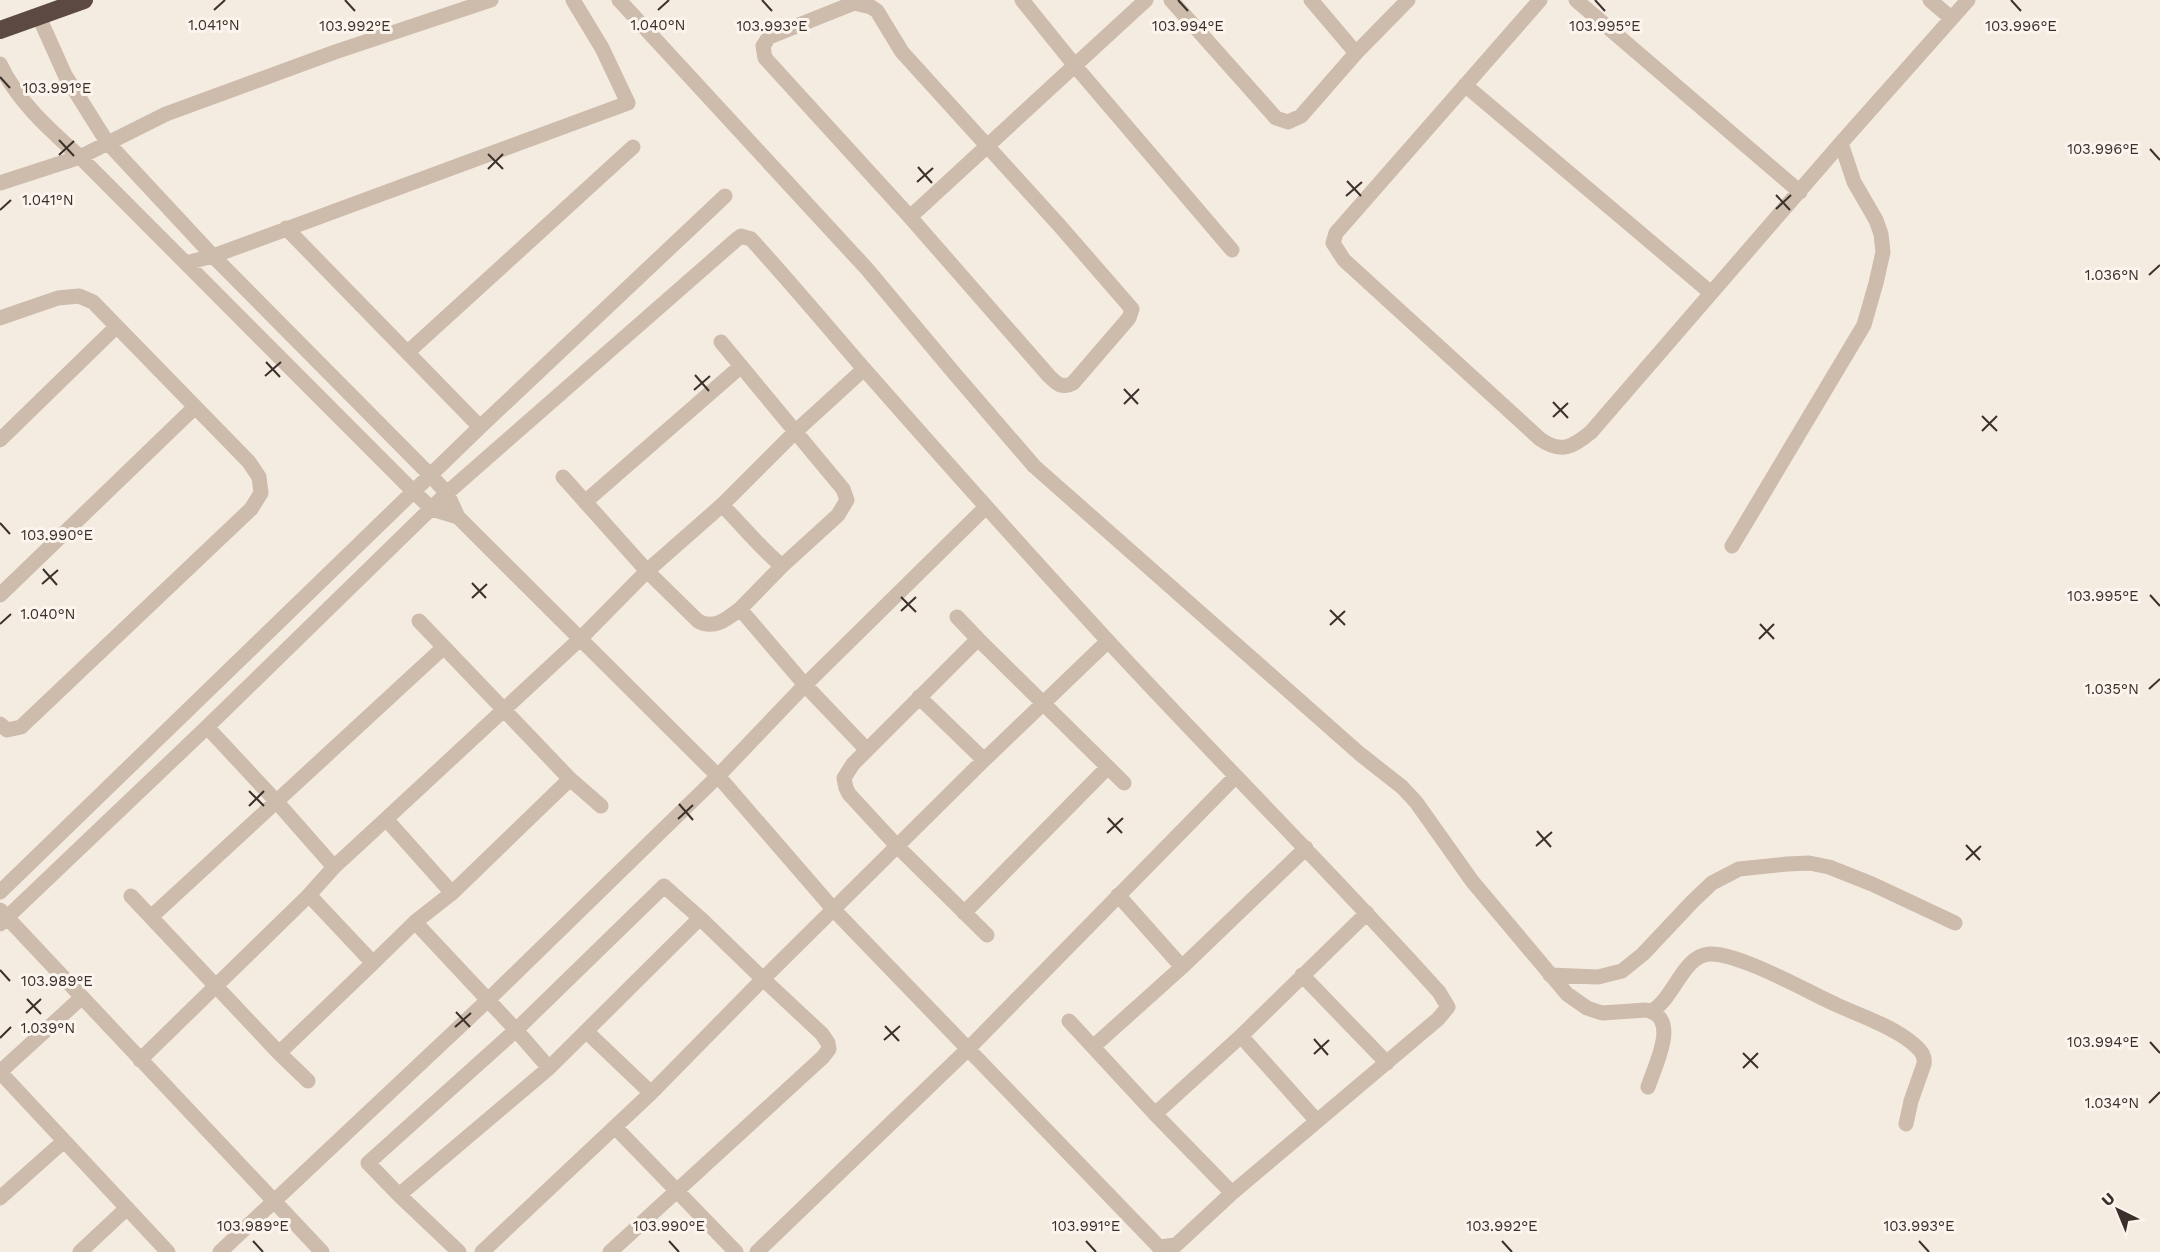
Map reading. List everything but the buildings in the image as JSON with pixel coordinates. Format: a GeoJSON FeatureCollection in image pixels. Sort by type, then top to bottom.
{"type":"FeatureCollection","features":[{"type":"Feature","properties":{"kind":"highway"},"geometry":{"type":"LineString","coordinates":[[0,30],[84,0]]}},
{"type":"Feature","properties":{"kind":"street"},"geometry":{"type":"LineString","coordinates":[[0,183],[80,157],[166,114],[335,52],[491,0]]}},
{"type":"Feature","properties":{"kind":"street"},"geometry":{"type":"LineString","coordinates":[[186,263],[628,103],[602,48],[573,0]]}},
{"type":"Feature","properties":{"kind":"street"},"geometry":{"type":"LineString","coordinates":[[619,0],[867,269],[954,374],[1035,466],[1360,754],[1402,787],[1416,802],[1472,881],[1567,994],[1596,1012],[1610,1014],[1646,1010],[1652,1011],[1664,1023],[1665,1033],[1648,1087]]}},
{"type":"Feature","properties":{"kind":"street"},"geometry":{"type":"LineString","coordinates":[[1022,0],[1232,250]]}},
{"type":"Feature","properties":{"kind":"street"},"geometry":{"type":"LineString","coordinates":[[910,217],[1076,67],[1146,0]]}},
{"type":"Feature","properties":{"kind":"street"},"geometry":{"type":"LineString","coordinates":[[1171,0],[1276,118],[1288,122],[1301,116],[1356,53],[1408,0]]}},
{"type":"Feature","properties":{"kind":"street"},"geometry":{"type":"LineString","coordinates":[[1311,0],[1356,53]]}},
{"type":"Feature","properties":{"kind":"street"},"geometry":{"type":"LineString","coordinates":[[1540,0],[1336,233],[1333,243],[1344,260],[1540,439],[1549,446],[1566,447],[1579,442],[1591,432],[1968,0]]}},
{"type":"Feature","properties":{"kind":"street"},"geometry":{"type":"LineString","coordinates":[[1576,0],[1800,192]]}},
{"type":"Feature","properties":{"kind":"street"},"geometry":{"type":"LineString","coordinates":[[1930,0],[1951,18]]}},
{"type":"Feature","properties":{"kind":"street"},"geometry":{"type":"LineString","coordinates":[[854,3],[871,7],[880,16],[902,52],[1132,309],[1129,318],[1073,383],[1060,386],[910,217],[765,58],[763,46],[769,37],[854,3]]}},
{"type":"Feature","properties":{"kind":"street"},"geometry":{"type":"LineString","coordinates":[[39,17],[65,75],[107,142],[213,255],[447,493],[458,517],[718,776],[834,910],[1159,1247],[1176,1245],[1316,1120],[1388,1063],[1446,1012],[1448,1007],[1438,992],[1367,913],[1235,777],[986,507],[751,239],[741,236],[447,493],[207,728],[2,917],[322,1252]]}},
{"type":"Feature","properties":{"kind":"street"},"geometry":{"type":"LineString","coordinates":[[0,64],[22,100],[414,492],[432,509],[458,517]]}},
{"type":"Feature","properties":{"kind":"street"},"geometry":{"type":"LineString","coordinates":[[1465,85],[1711,293]]}},
{"type":"Feature","properties":{"kind":"street"},"geometry":{"type":"LineString","coordinates":[[1732,546],[1864,325],[1876,283],[1883,252],[1881,234],[1876,220],[1854,182],[1841,143]]}},
{"type":"Feature","properties":{"kind":"street"},"geometry":{"type":"LineString","coordinates":[[408,352],[633,147]]}},
{"type":"Feature","properties":{"kind":"street"},"geometry":{"type":"LineString","coordinates":[[0,892],[480,427],[725,196]]}},
{"type":"Feature","properties":{"kind":"street"},"geometry":{"type":"LineString","coordinates":[[286,228],[480,427]]}},
{"type":"Feature","properties":{"kind":"street"},"geometry":{"type":"LineString","coordinates":[[0,318],[58,298],[79,296],[93,302],[249,462],[259,477],[261,493],[251,509],[21,726],[7,729],[0,724]]}},
{"type":"Feature","properties":{"kind":"street"},"geometry":{"type":"LineString","coordinates":[[0,440],[116,327]]}},
{"type":"Feature","properties":{"kind":"street"},"geometry":{"type":"LineString","coordinates":[[563,477],[647,572],[688,613],[704,624],[711,625],[724,621],[740,609],[782,566],[838,515],[847,500],[843,489],[721,342]]}},
{"type":"Feature","properties":{"kind":"street"},"geometry":{"type":"LineString","coordinates":[[585,502],[740,367]]}},
{"type":"Feature","properties":{"kind":"street"},"geometry":{"type":"LineString","coordinates":[[140,1060],[309,896],[334,867],[580,639],[647,572],[722,505],[796,431],[864,369]]}},
{"type":"Feature","properties":{"kind":"street"},"geometry":{"type":"LineString","coordinates":[[0,595],[195,407]]}},
{"type":"Feature","properties":{"kind":"street"},"geometry":{"type":"LineString","coordinates":[[722,505],[766,553],[782,566]]}},
{"type":"Feature","properties":{"kind":"street"},"geometry":{"type":"LineString","coordinates":[[220,1252],[488,1000],[718,776],[805,685],[986,507]]}},
{"type":"Feature","properties":{"kind":"street"},"geometry":{"type":"LineString","coordinates":[[740,609],[805,685],[867,750]]}},
{"type":"Feature","properties":{"kind":"street"},"geometry":{"type":"LineString","coordinates":[[957,617],[1124,783]]}},
{"type":"Feature","properties":{"kind":"street"},"geometry":{"type":"LineString","coordinates":[[419,621],[570,779],[601,806]]}},
{"type":"Feature","properties":{"kind":"street"},"geometry":{"type":"LineString","coordinates":[[978,639],[867,750],[844,778],[846,788],[897,846],[987,935]]}},
{"type":"Feature","properties":{"kind":"street"},"geometry":{"type":"LineString","coordinates":[[482,1252],[651,1093],[897,846],[1108,641]]}},
{"type":"Feature","properties":{"kind":"street"},"geometry":{"type":"LineString","coordinates":[[151,917],[444,647]]}},
{"type":"Feature","properties":{"kind":"street"},"geometry":{"type":"LineString","coordinates":[[919,697],[984,760]]}},
{"type":"Feature","properties":{"kind":"street"},"geometry":{"type":"LineString","coordinates":[[207,728],[334,867]]}},
{"type":"Feature","properties":{"kind":"street"},"geometry":{"type":"LineString","coordinates":[[964,913],[1108,767]]}},
{"type":"Feature","properties":{"kind":"street"},"geometry":{"type":"LineString","coordinates":[[757,1252],[968,1049],[1235,777]]}},
{"type":"Feature","properties":{"kind":"street"},"geometry":{"type":"LineString","coordinates":[[279,1053],[415,922],[452,893],[570,779]]}},
{"type":"Feature","properties":{"kind":"street"},"geometry":{"type":"LineString","coordinates":[[386,819],[452,893]]}},
{"type":"Feature","properties":{"kind":"street"},"geometry":{"type":"LineString","coordinates":[[1094,1046],[1182,967],[1306,848]]}},
{"type":"Feature","properties":{"kind":"street"},"geometry":{"type":"LineString","coordinates":[[1550,975],[1598,977],[1622,971],[1643,954],[1712,883],[1739,868],[1809,863],[1829,867],[1872,884],[1956,924]]}},
{"type":"Feature","properties":{"kind":"street"},"geometry":{"type":"LineString","coordinates":[[459,1252],[368,1163],[516,1030],[660,882],[822,1034],[829,1049],[610,1252]]}},
{"type":"Feature","properties":{"kind":"street"},"geometry":{"type":"LineString","coordinates":[[1118,895],[1182,967]]}},
{"type":"Feature","properties":{"kind":"street"},"geometry":{"type":"LineString","coordinates":[[131,896],[308,1081]]}},
{"type":"Feature","properties":{"kind":"street"},"geometry":{"type":"LineString","coordinates":[[309,896],[373,963]]}},
{"type":"Feature","properties":{"kind":"street"},"geometry":{"type":"LineString","coordinates":[[1155,1114],[1241,1036],[1367,913]]}},
{"type":"Feature","properties":{"kind":"street"},"geometry":{"type":"LineString","coordinates":[[399,1195],[549,1068],[700,918]]}},
{"type":"Feature","properties":{"kind":"street"},"geometry":{"type":"LineString","coordinates":[[415,922],[549,1068]]}},
{"type":"Feature","properties":{"kind":"street"},"geometry":{"type":"LineString","coordinates":[[1652,1011],[1667,996],[1687,968],[1702,955],[1716,954],[1728,957],[1792,983],[1838,1006],[1881,1023],[1907,1039],[1922,1052],[1924,1064],[1911,1101],[1906,1124]]}},
{"type":"Feature","properties":{"kind":"street"},"geometry":{"type":"LineString","coordinates":[[1302,975],[1388,1063]]}},
{"type":"Feature","properties":{"kind":"street"},"geometry":{"type":"LineString","coordinates":[[81,998],[0,1072],[168,1252]]}},
{"type":"Feature","properties":{"kind":"street"},"geometry":{"type":"LineString","coordinates":[[1069,1021],[1232,1193]]}},
{"type":"Feature","properties":{"kind":"street"},"geometry":{"type":"LineString","coordinates":[[587,1032],[651,1093]]}},
{"type":"Feature","properties":{"kind":"street"},"geometry":{"type":"LineString","coordinates":[[1241,1036],[1316,1120]]}},
{"type":"Feature","properties":{"kind":"street"},"geometry":{"type":"LineString","coordinates":[[615,1127],[736,1252]]}},
{"type":"Feature","properties":{"kind":"street"},"geometry":{"type":"LineString","coordinates":[[0,1198],[64,1141]]}},
{"type":"Feature","properties":{"kind":"street"},"geometry":{"type":"LineString","coordinates":[[80,1252],[127,1208]]}}]}
